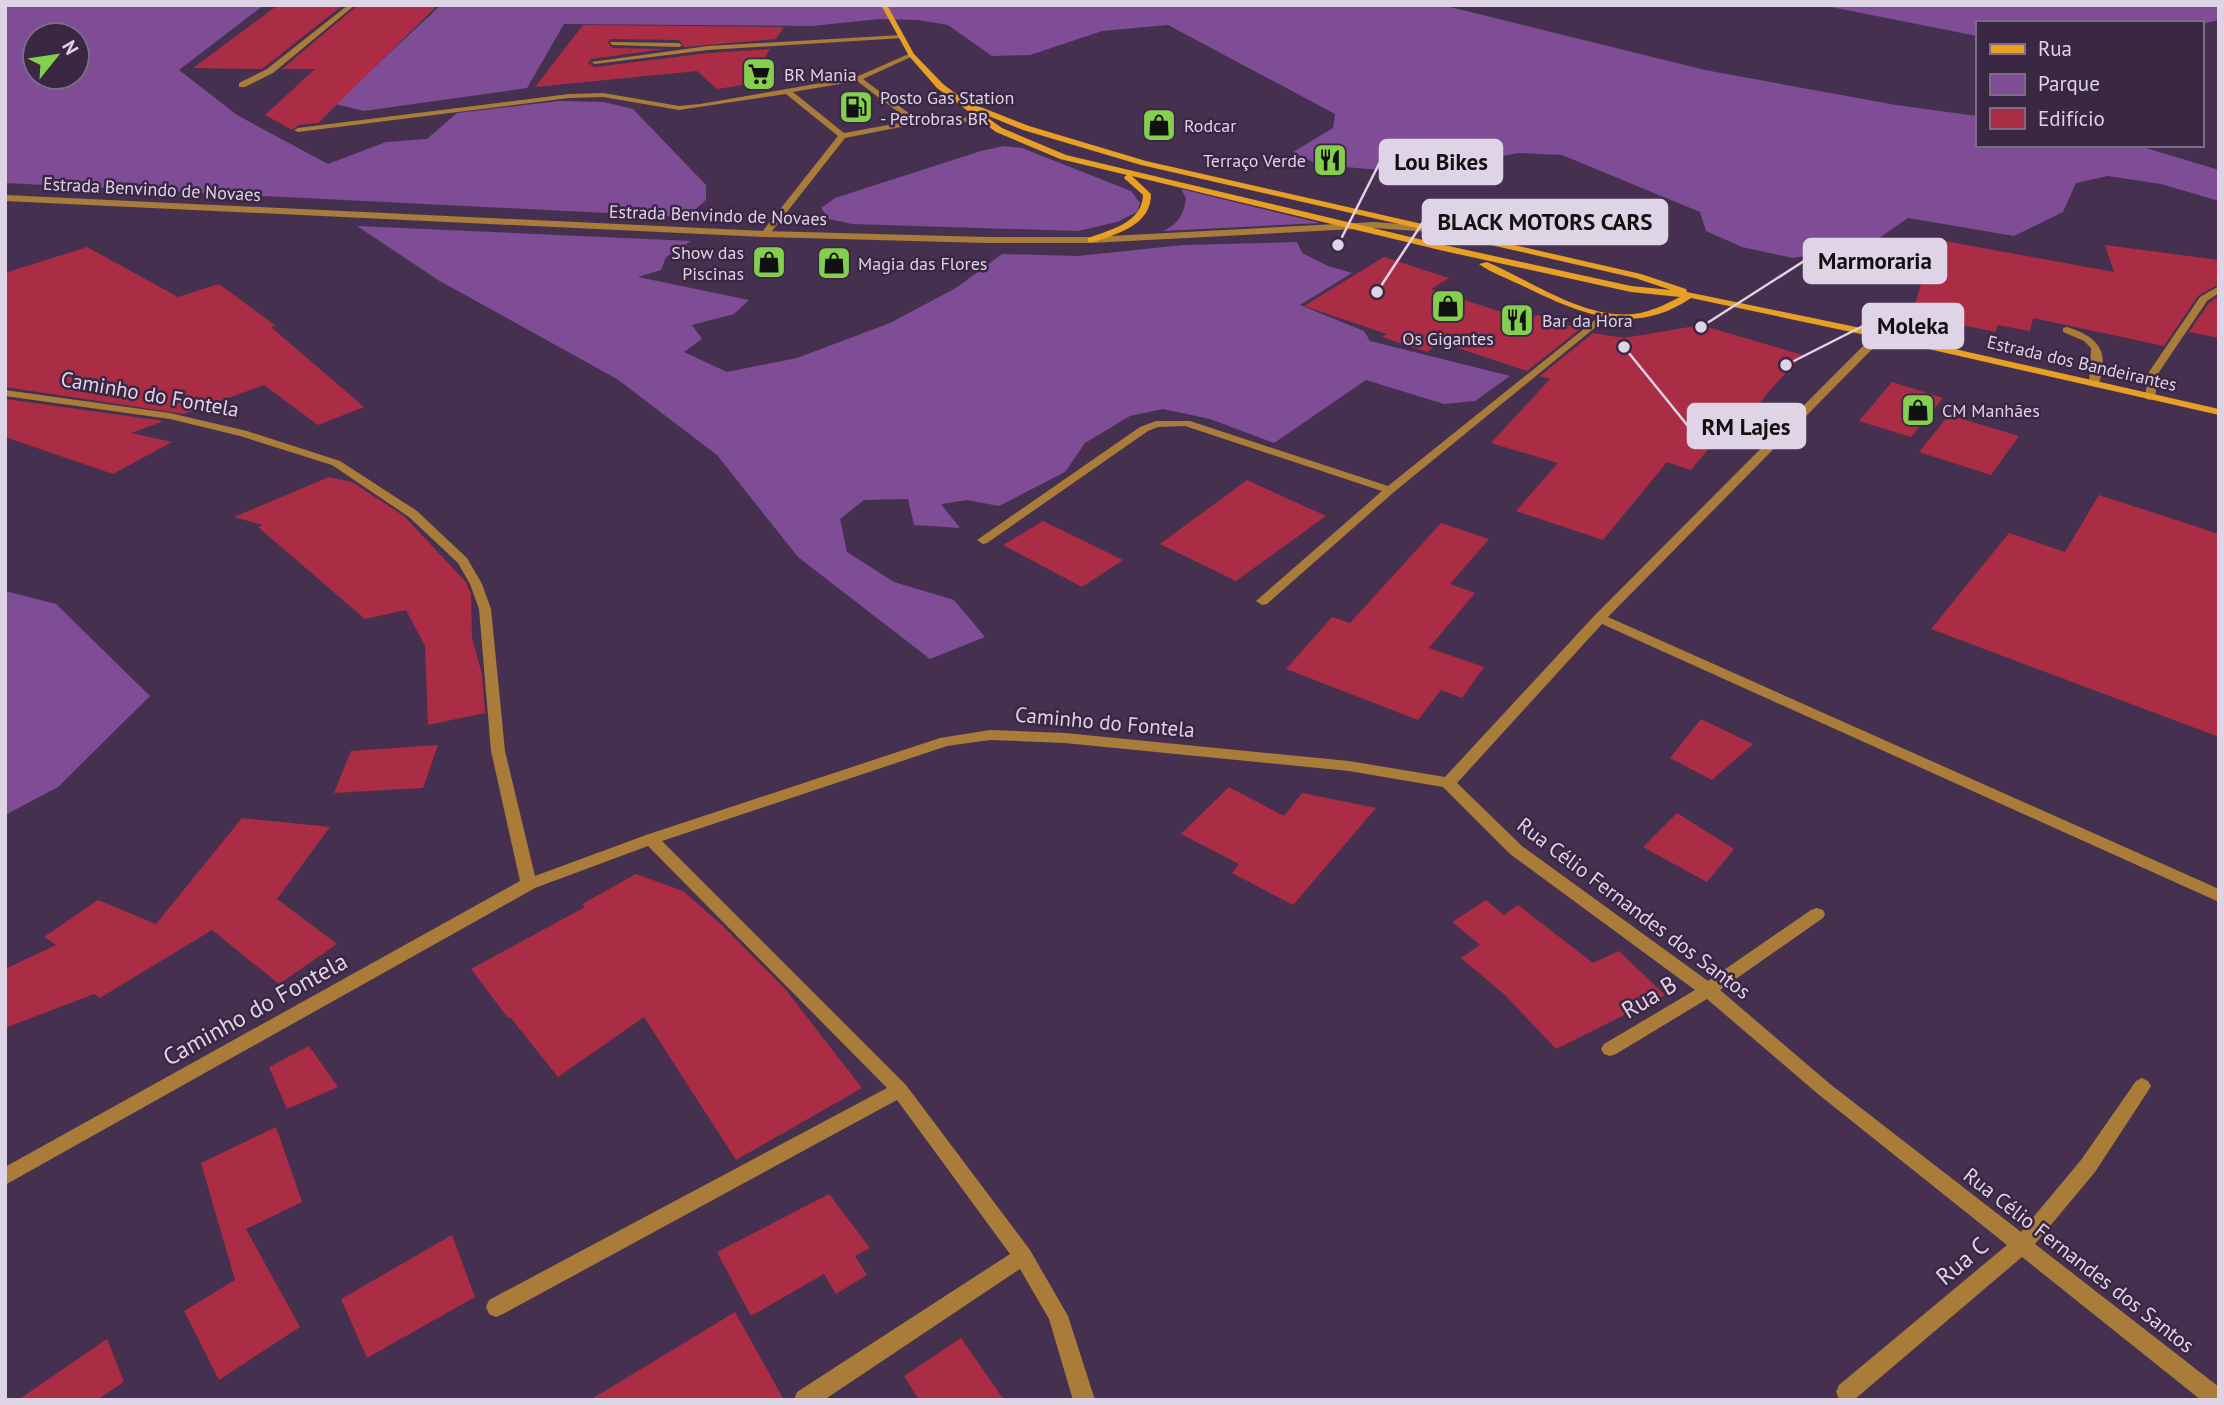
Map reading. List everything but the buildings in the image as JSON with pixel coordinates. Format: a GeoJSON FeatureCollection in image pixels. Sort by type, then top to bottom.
{"type":"FeatureCollection","features":[{"type":"Feature","properties":{"kind":"main road","name":"Estrada dos Bandeirantes"},"geometry":{"type":"LineString","coordinates":[[884,5],[911,55],[940,86],[981,119],[1038,148],[1117,172],[1444,248],[1631,289],[1690,295],[1880,335],[2219,412]]}},
{"type":"Feature","properties":{"kind":"main road","name":"Estrada dos Bandeirantes"},"geometry":{"type":"LineString","coordinates":[[961,102],[1026,128],[1144,163],[1638,276],[1674,286],[1690,295]]}},
{"type":"Feature","properties":{"kind":"main road"},"geometry":{"type":"LineString","coordinates":[[1091,240],[1136,220],[1144,213],[1149,203],[1147,194],[1138,184],[1117,172]]}},
{"type":"Feature","properties":{"kind":"main road"},"geometry":{"type":"LineString","coordinates":[[1444,248],[1519,278],[1568,303],[1605,315],[1627,317],[1646,314],[1690,295]]}},
{"type":"Feature","properties":{"kind":"street"},"geometry":{"type":"LineString","coordinates":[[242,85],[270,71],[352,5]]}},
{"type":"Feature","properties":{"kind":"street"},"geometry":{"type":"LineString","coordinates":[[595,62],[708,48],[901,37]]}},
{"type":"Feature","properties":{"kind":"street"},"geometry":{"type":"LineString","coordinates":[[612,43],[708,48]]}},
{"type":"Feature","properties":{"kind":"street"},"geometry":{"type":"LineString","coordinates":[[298,130],[569,96],[603,95],[679,107],[858,79],[911,55]]}},
{"type":"Feature","properties":{"kind":"street"},"geometry":{"type":"LineString","coordinates":[[858,79],[916,122]]}},
{"type":"Feature","properties":{"kind":"street"},"geometry":{"type":"LineString","coordinates":[[787,91],[842,136]]}},
{"type":"Feature","properties":{"kind":"street"},"geometry":{"type":"LineString","coordinates":[[765,234],[842,136],[916,122],[981,119]]}},
{"type":"Feature","properties":{"kind":"street","name":"Estrada Benvindo de Novaes"},"geometry":{"type":"LineString","coordinates":[[5,198],[765,234],[987,240],[1091,240],[1348,226],[1430,229]]}},
{"type":"Feature","properties":{"kind":"street"},"geometry":{"type":"LineString","coordinates":[[2150,397],[2154,372],[2203,299],[2219,289]]}},
{"type":"Feature","properties":{"kind":"street"},"geometry":{"type":"LineString","coordinates":[[1262,601],[1390,490],[1605,315]]}},
{"type":"Feature","properties":{"kind":"street"},"geometry":{"type":"LineString","coordinates":[[2067,330],[2095,342],[2099,349],[2094,384]]}},
{"type":"Feature","properties":{"kind":"street"},"geometry":{"type":"LineString","coordinates":[[1448,783],[1600,618],[1880,335]]}},
{"type":"Feature","properties":{"kind":"street","name":"Caminho do Fontela"},"geometry":{"type":"LineString","coordinates":[[5,393],[170,416],[243,433],[336,463],[413,514],[463,561],[476,584],[485,609],[498,751],[529,884]]}},
{"type":"Feature","properties":{"kind":"street"},"geometry":{"type":"LineString","coordinates":[[983,540],[1144,429],[1156,424],[1186,423],[1390,490]]}},
{"type":"Feature","properties":{"kind":"street"},"geometry":{"type":"LineString","coordinates":[[1600,618],[2219,896]]}},
{"type":"Feature","properties":{"kind":"street","name":"Caminho do Fontela"},"geometry":{"type":"LineString","coordinates":[[5,1177],[529,884],[651,839],[945,741],[990,735],[1065,738],[1349,766],[1448,783]]}},
{"type":"Feature","properties":{"kind":"street","name":"Rua Célio Fernandes dos Santos"},"geometry":{"type":"LineString","coordinates":[[1448,783],[1516,850],[1708,990],[1824,1089],[2218,1400]]}},
{"type":"Feature","properties":{"kind":"street"},"geometry":{"type":"LineString","coordinates":[[651,839],[900,1090],[1023,1256],[1058,1316],[1084,1400]]}},
{"type":"Feature","properties":{"kind":"street","name":"Rua B"},"geometry":{"type":"LineString","coordinates":[[1609,1049],[1708,990],[1817,914]]}},
{"type":"Feature","properties":{"kind":"street","name":"Rua C"},"geometry":{"type":"LineString","coordinates":[[1847,1392],[2023,1244],[2088,1166],[2142,1086]]}},
{"type":"Feature","properties":{"kind":"street"},"geometry":{"type":"LineString","coordinates":[[496,1307],[900,1090]]}},
{"type":"Feature","properties":{"kind":"street"},"geometry":{"type":"LineString","coordinates":[[805,1400],[1023,1256]]}},
{"type":"Feature","properties":{"kind":"green space"},"geometry":{"type":"Polygon","coordinates":[[[5,5],[264,5],[179,70],[237,115],[328,164],[386,142],[427,139],[457,113],[559,101],[604,102],[633,109],[706,185],[706,200],[686,217],[5,183],[5,5]]]}},
{"type":"Feature","properties":{"kind":"green space"},"geometry":{"type":"Polygon","coordinates":[[[441,5],[1442,5],[1705,70],[1896,105],[1976,116],[1976,147],[2143,147],[2219,170],[2219,201],[2161,184],[2108,176],[2076,183],[2063,212],[2014,236],[1908,218],[1869,245],[1793,258],[1742,247],[1706,231],[1700,212],[1562,155],[1519,153],[1408,172],[1319,165],[1293,152],[1333,128],[1335,114],[1168,25],[1102,31],[1030,55],[992,56],[948,25],[918,20],[880,19],[812,26],[564,24],[527,88],[364,111],[335,104],[441,5]]]}},
{"type":"Feature","properties":{"kind":"green space"},"geometry":{"type":"Polygon","coordinates":[[[1821,5],[2219,5],[2219,20],[2203,24],[2203,21],[1976,21],[1976,36],[1821,5]]]}},
{"type":"Feature","properties":{"kind":"green space"},"geometry":{"type":"Polygon","coordinates":[[[1004,146],[1022,148],[1131,191],[1140,203],[1137,212],[1117,222],[1078,231],[852,224],[829,219],[821,208],[835,198],[1004,146]]]}},
{"type":"Feature","properties":{"kind":"green space"},"geometry":{"type":"Polygon","coordinates":[[[1181,189],[1320,223],[1163,231],[1173,225],[1182,214],[1186,198],[1181,189]]]}},
{"type":"Feature","properties":{"kind":"green space"},"geometry":{"type":"Polygon","coordinates":[[[357,226],[691,241],[666,257],[661,270],[638,277],[749,300],[734,314],[692,325],[702,339],[684,352],[727,372],[797,358],[890,323],[956,288],[1002,254],[1078,256],[1183,245],[1297,242],[1302,253],[1328,266],[1352,273],[1300,305],[1364,331],[1370,341],[1510,376],[1475,401],[1444,404],[1366,380],[1274,443],[1210,419],[1163,409],[1130,416],[1085,443],[1065,472],[999,506],[967,500],[941,504],[960,528],[914,525],[908,499],[864,500],[840,519],[847,552],[894,582],[954,600],[985,637],[930,659],[798,557],[717,455],[617,379],[438,280],[357,226]]]}},
{"type":"Feature","properties":{"kind":"green space"},"geometry":{"type":"Polygon","coordinates":[[[5,591],[56,604],[150,696],[58,787],[5,815],[5,591]]]}},
{"type":"Feature","properties":{"kind":"place","name":"BR Mania"},"geometry":{"type":"Point","coordinates":[759,74]}},
{"type":"Feature","properties":{"kind":"place","name":"Posto Gas Station - Petrobras BR"},"geometry":{"type":"Point","coordinates":[856,107]}},
{"type":"Feature","properties":{"kind":"place","name":"Rodcar"},"geometry":{"type":"Point","coordinates":[1159,125]}},
{"type":"Feature","properties":{"kind":"place","name":"Terraço Verde"},"geometry":{"type":"Point","coordinates":[1330,160]}},
{"type":"Feature","properties":{"kind":"place","name":"Lou Bikes"},"geometry":{"type":"Point","coordinates":[1338,245]}},
{"type":"Feature","properties":{"kind":"place","name":"Show das Piscinas"},"geometry":{"type":"Point","coordinates":[769,262]}},
{"type":"Feature","properties":{"kind":"place","name":"Magia das Flores"},"geometry":{"type":"Point","coordinates":[834,263]}},
{"type":"Feature","properties":{"kind":"place","name":"BLACK MOTORS CARS"},"geometry":{"type":"Point","coordinates":[1377,292]}},
{"type":"Feature","properties":{"kind":"place","name":"Os Gigantes"},"geometry":{"type":"Point","coordinates":[1448,306]}},
{"type":"Feature","properties":{"kind":"place","name":"Bar da Hora"},"geometry":{"type":"Point","coordinates":[1517,320]}},
{"type":"Feature","properties":{"kind":"place","name":"Marmoraria"},"geometry":{"type":"Point","coordinates":[1701,327]}},
{"type":"Feature","properties":{"kind":"place","name":"RM Lajes"},"geometry":{"type":"Point","coordinates":[1624,347]}},
{"type":"Feature","properties":{"kind":"place","name":"Moleka"},"geometry":{"type":"Point","coordinates":[1786,365]}},
{"type":"Feature","properties":{"kind":"place","name":"CM Manhães"},"geometry":{"type":"Point","coordinates":[1918,410]}}]}
